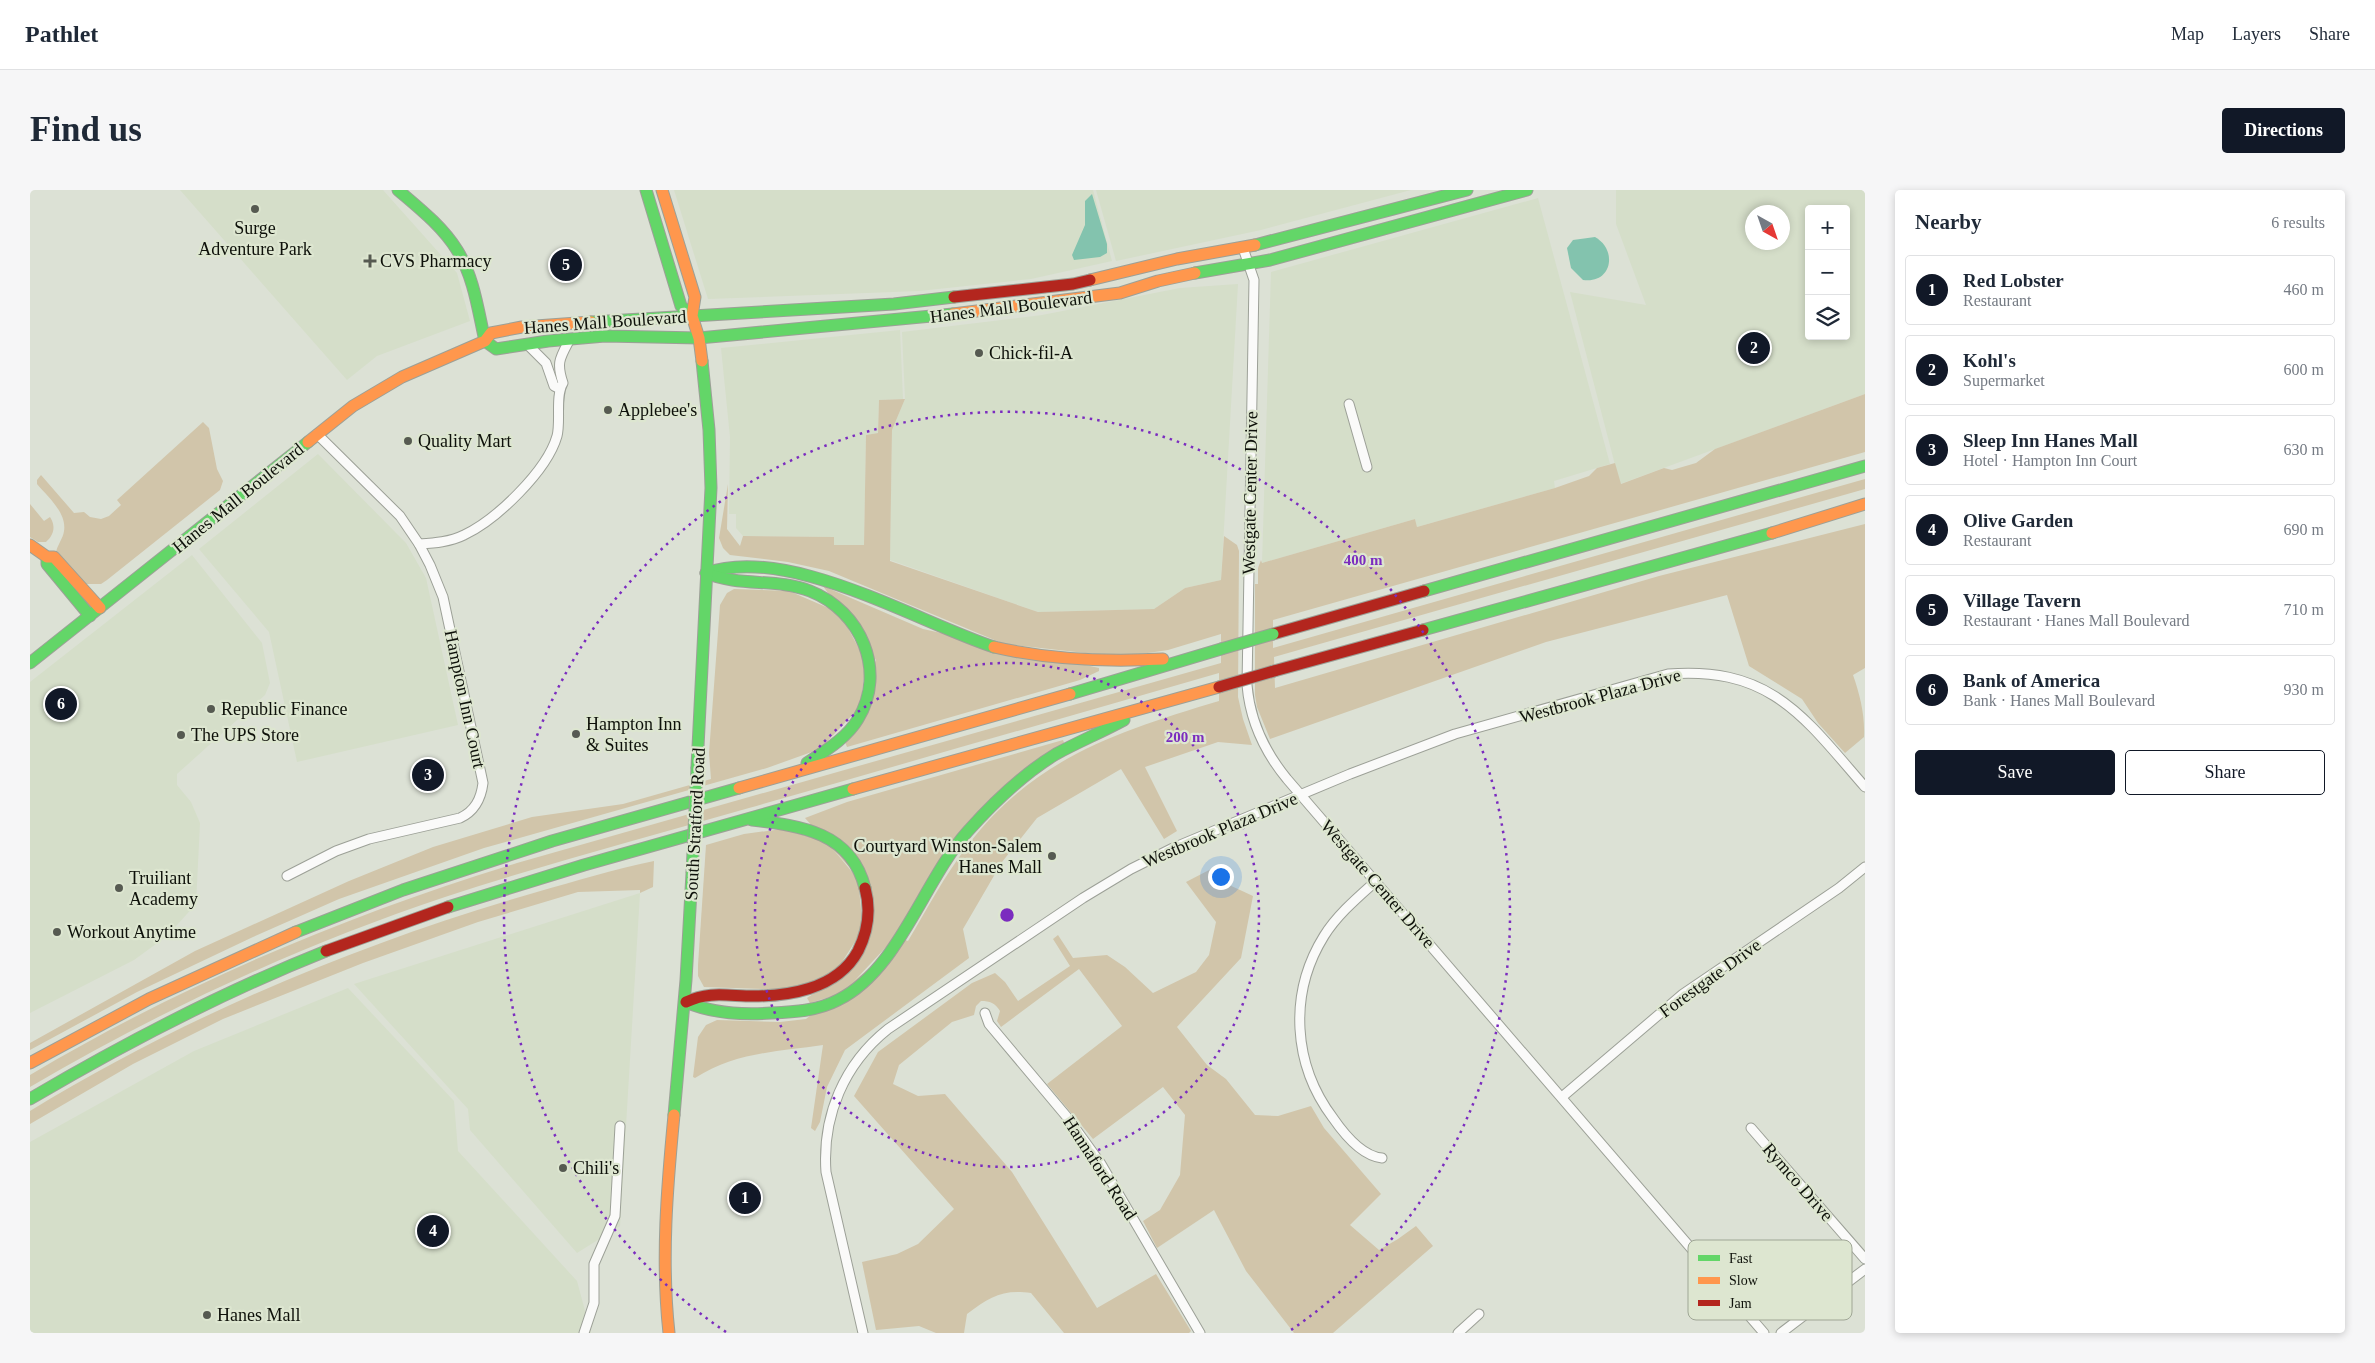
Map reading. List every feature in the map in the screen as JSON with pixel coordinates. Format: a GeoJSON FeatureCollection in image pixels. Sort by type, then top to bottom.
{"type":"FeatureCollection","features":[{"type":"Feature","properties":{"kind":"main road"},"geometry":{"type":"LineString","coordinates":[[398,190],[442,231],[457,250],[468,272],[485,341]]}},
{"type":"Feature","properties":{"kind":"main road","name":"South Stratford Road"},"geometry":{"type":"LineString","coordinates":[[646,190],[664,244],[681,306],[692,316]]}},
{"type":"Feature","properties":{"kind":"main road","name":"South Stratford Road"},"geometry":{"type":"LineString","coordinates":[[662,190],[695,297],[692,316],[699,338],[708,425],[710,488],[686,1002],[663,1233],[664,1298],[669,1333]]}},
{"type":"Feature","properties":{"kind":"main road","name":"Hanes Mall Boulevard"},"geometry":{"type":"LineString","coordinates":[[30,663],[317,434],[368,396],[402,377],[485,341],[491,333],[522,327],[894,304],[1073,284],[1177,259],[1242,248],[1467,190]]}},
{"type":"Feature","properties":{"kind":"main road","name":"Hanes Mall Boulevard"},"geometry":{"type":"LineString","coordinates":[[485,341],[496,349],[605,336],[699,338],[912,319],[1054,303],[1120,293],[1158,281],[1279,258],[1527,190]]}},
{"type":"Feature","properties":{"kind":"main road"},"geometry":{"type":"LineString","coordinates":[[30,1063],[149,999],[329,918],[403,890],[552,841],[1865,466]]}},
{"type":"Feature","properties":{"kind":"main road"},"geometry":{"type":"LineString","coordinates":[[30,1099],[115,1051],[202,1006],[353,940],[489,893],[1049,732],[1154,705],[1807,523],[1865,504]]}},
{"type":"Feature","properties":{"kind":"main road"},"geometry":{"type":"LineString","coordinates":[[1807,523],[1865,514]]}},
{"type":"Feature","properties":{"kind":"main road"},"geometry":{"type":"LineString","coordinates":[[30,545],[47,557],[54,557],[100,608]]}},
{"type":"Feature","properties":{"kind":"main road"},"geometry":{"type":"LineString","coordinates":[[47,557],[47,564],[90,616]]}},
{"type":"Feature","properties":{"kind":"main road"},"geometry":{"type":"LineString","coordinates":[[706,573],[726,566],[743,566],[773,568],[832,580],[919,619],[1011,651],[1076,661],[1192,657]]}},
{"type":"Feature","properties":{"kind":"main road"},"geometry":{"type":"LineString","coordinates":[[706,573],[721,581],[782,585],[809,590],[838,606],[855,623],[864,640],[871,676],[868,697],[859,717],[846,735],[822,754],[791,773]]}},
{"type":"Feature","properties":{"kind":"main road"},"geometry":{"type":"LineString","coordinates":[[686,1002],[705,1011],[789,1014],[814,1010],[850,994],[867,981],[886,959],[954,847],[994,803],[1019,781],[1056,755],[1154,705]]}},
{"type":"Feature","properties":{"kind":"main road"},"geometry":{"type":"LineString","coordinates":[[686,1002],[706,994],[776,996],[808,991],[826,982],[844,968],[854,958],[864,939],[869,910],[866,888],[856,865],[840,846],[819,832],[806,827],[744,819]]}},
{"type":"Feature","properties":{"kind":"street","name":"Westgate Center Drive"},"geometry":{"type":"LineString","coordinates":[[1242,248],[1254,280],[1248,696],[1255,726],[1268,754],[1301,795],[1688,1244]]}},
{"type":"Feature","properties":{"kind":"street"},"geometry":{"type":"LineString","coordinates":[[419,544],[448,541],[481,526],[536,475],[549,457],[557,436],[560,420],[560,389],[562,384],[559,362],[570,339]]}},
{"type":"Feature","properties":{"kind":"street"},"geometry":{"type":"LineString","coordinates":[[527,344],[546,363],[554,386],[560,389]]}},
{"type":"Feature","properties":{"kind":"street"},"geometry":{"type":"LineString","coordinates":[[1349,404],[1367,466]]}},
{"type":"Feature","properties":{"kind":"street","name":"Hampton Inn Court"},"geometry":{"type":"LineString","coordinates":[[287,876],[336,851],[369,839],[460,818],[473,808],[480,797],[482,782],[443,597],[436,577],[419,544],[391,506],[317,434]]}},
{"type":"Feature","properties":{"kind":"street","name":"Westbrook Plaza Drive"},"geometry":{"type":"LineString","coordinates":[[863,1333],[827,1182],[825,1152],[828,1125],[836,1096],[843,1081],[861,1055],[888,1029],[1082,898],[1131,869],[1212,831],[1455,734],[1668,674],[1692,672],[1731,677],[1754,684],[1778,696],[1811,725],[1865,787]]}},
{"type":"Feature","properties":{"kind":"street","name":"Forestgate Drive"},"geometry":{"type":"LineString","coordinates":[[1562,1097],[1683,994],[1839,888],[1865,867]]}},
{"type":"Feature","properties":{"kind":"street"},"geometry":{"type":"LineString","coordinates":[[1376,881],[1346,909],[1319,944],[1306,974],[1299,1023],[1304,1061],[1310,1080],[1326,1110],[1360,1147],[1376,1157],[1382,1158]]}},
{"type":"Feature","properties":{"kind":"street","name":"Hannaford Road"},"geometry":{"type":"LineString","coordinates":[[985,1013],[989,1024],[1061,1109],[1101,1164],[1200,1333]]}},
{"type":"Feature","properties":{"kind":"street"},"geometry":{"type":"LineString","coordinates":[[584,1333],[594,1303],[594,1264],[614,1216],[620,1126]]}},
{"type":"Feature","properties":{"kind":"street","name":"Rymco Drive"},"geometry":{"type":"LineString","coordinates":[[1750,1128],[1848,1240]]}},
{"type":"Feature","properties":{"kind":"street","name":"Rymco Drive"},"geometry":{"type":"LineString","coordinates":[[1852,1244],[1865,1259]]}},
{"type":"Feature","properties":{"kind":"street"},"geometry":{"type":"LineString","coordinates":[[1852,1279],[1865,1269]]}},
{"type":"Feature","properties":{"kind":"street"},"geometry":{"type":"LineString","coordinates":[[1458,1333],[1479,1314]]}},
{"type":"Feature","properties":{"kind":"street","name":"Westgate Center Drive"},"geometry":{"type":"LineString","coordinates":[[1753,1320],[1764,1333]]}},
{"type":"Feature","properties":{"kind":"street"},"geometry":{"type":"LineString","coordinates":[[1781,1333],[1798,1320]]}},
{"type":"Feature","properties":{"kind":"shaded area"},"geometry":{"type":"Polygon","coordinates":[[[180,190],[383,190],[457,273],[470,321],[377,356],[347,380],[180,190]]]}},
{"type":"Feature","properties":{"kind":"shaded area"},"geometry":{"type":"Polygon","coordinates":[[[674,190],[1093,190],[1112,261],[1031,279],[919,291],[708,299],[674,190]]]}},
{"type":"Feature","properties":{"kind":"shaded area"},"geometry":{"type":"Polygon","coordinates":[[[1096,190],[1411,190],[1261,230],[1116,261],[1096,190]]]}},
{"type":"Feature","properties":{"kind":"shaded area"},"geometry":{"type":"Polygon","coordinates":[[[1616,190],[1865,190],[1865,394],[1620,484],[1570,292],[1646,305],[1616,224],[1616,190]]]}},
{"type":"Feature","properties":{"kind":"shaded area"},"geometry":{"type":"Polygon","coordinates":[[[1092,194],[1107,244],[1107,253],[1100,257],[1074,260],[1072,255],[1085,225],[1085,201],[1092,194]]]}},
{"type":"Feature","properties":{"kind":"shaded area"},"geometry":{"type":"Polygon","coordinates":[[[1538,198],[1610,464],[1554,481],[1555,488],[1417,527],[1415,519],[1262,563],[1271,272],[1538,198]]]}},
{"type":"Feature","properties":{"kind":"shaded area"},"geometry":{"type":"Polygon","coordinates":[[[1595,237],[1607,250],[1609,257],[1608,265],[1606,272],[1600,277],[1593,280],[1583,280],[1571,268],[1567,248],[1573,240],[1595,237]]]}},
{"type":"Feature","properties":{"kind":"shaded area"},"geometry":{"type":"Polygon","coordinates":[[[1238,284],[1221,580],[1185,588],[1154,609],[1038,612],[890,560],[892,430],[905,399],[902,332],[1042,315],[1180,288],[1238,284]]]}},
{"type":"Feature","properties":{"kind":"shaded area"},"geometry":{"type":"Polygon","coordinates":[[[900,330],[903,399],[879,400],[878,433],[866,435],[864,545],[834,545],[833,537],[743,536],[736,528],[736,514],[729,514],[730,437],[721,348],[900,330]]]}},
{"type":"Feature","properties":{"kind":"shaded area"},"geometry":{"type":"Polygon","coordinates":[[[1865,394],[1865,452],[1273,620],[1273,648],[1865,479],[1865,489],[1274,657],[1275,688],[1659,576],[1865,524],[1865,668],[1853,675],[1862,705],[1864,737],[1845,753],[1818,723],[1802,699],[1749,666],[1727,595],[1546,642],[1270,739],[1257,707],[1255,695],[1255,584],[1258,584],[1258,568],[1261,560],[1262,563],[1415,519],[1417,527],[1555,488],[1589,476],[1597,468],[1615,463],[1621,484],[1664,468],[1672,470],[1696,463],[1715,449],[1865,394]]]}},
{"type":"Feature","properties":{"kind":"shaded area"},"geometry":{"type":"Polygon","coordinates":[[[905,399],[892,430],[890,561],[1038,612],[1154,609],[1185,588],[1221,580],[1224,536],[1237,545],[1239,551],[1238,697],[1252,745],[1218,742],[1145,767],[1177,831],[1164,839],[1121,769],[1037,818],[1002,862],[963,929],[969,958],[845,1050],[827,1087],[820,1122],[815,1131],[811,1128],[823,1045],[741,1058],[710,1069],[695,1078],[693,1077],[698,1037],[706,1025],[717,1020],[780,1022],[806,1019],[905,940],[908,941],[944,880],[968,845],[994,815],[1021,790],[1050,769],[1113,737],[1219,701],[1219,673],[559,862],[445,897],[338,936],[233,981],[130,1032],[30,1087],[30,1075],[147,1011],[267,954],[391,905],[517,863],[1221,663],[1221,634],[1168,650],[1121,657],[1004,644],[829,571],[788,562],[730,555],[723,548],[719,538],[728,484],[727,529],[740,546],[743,536],[834,537],[834,545],[864,545],[866,435],[878,433],[879,400],[905,399]]]}},
{"type":"Feature","properties":{"kind":"shaded area"},"geometry":{"type":"Polygon","coordinates":[[[203,422],[209,428],[217,469],[223,481],[220,490],[107,580],[101,584],[86,584],[56,553],[64,531],[63,518],[56,506],[37,484],[37,480],[41,475],[74,513],[84,512],[90,517],[101,519],[109,516],[121,505],[117,500],[203,422]]]}},
{"type":"Feature","properties":{"kind":"shaded area"},"geometry":{"type":"Polygon","coordinates":[[[318,454],[406,543],[426,578],[458,725],[297,762],[269,632],[199,549],[318,454]]]}},
{"type":"Feature","properties":{"kind":"shaded area"},"geometry":{"type":"Polygon","coordinates":[[[30,504],[44,521],[50,517],[52,520],[53,530],[46,542],[38,542],[30,537],[30,504]]]}},
{"type":"Feature","properties":{"kind":"shaded area"},"geometry":{"type":"Polygon","coordinates":[[[192,555],[262,643],[270,683],[265,695],[177,774],[177,785],[191,802],[200,823],[196,904],[167,936],[134,960],[30,1013],[30,682],[192,555]]]}},
{"type":"Feature","properties":{"kind":"shaded area"},"geometry":{"type":"Polygon","coordinates":[[[823,586],[923,629],[1099,668],[1099,671],[1080,680],[847,747],[845,742],[876,660],[823,586]]]}},
{"type":"Feature","properties":{"kind":"shaded area"},"geometry":{"type":"Polygon","coordinates":[[[734,589],[789,591],[840,613],[866,662],[860,707],[820,749],[767,768],[484,848],[339,899],[137,992],[30,1050],[30,1043],[195,951],[349,881],[433,847],[532,817],[623,804],[711,779],[709,753],[720,605],[727,593],[734,589]]]}},
{"type":"Feature","properties":{"kind":"shaded area"},"geometry":{"type":"Polygon","coordinates":[[[1063,740],[1065,745],[1013,779],[888,945],[843,993],[810,1003],[807,998],[855,966],[870,890],[805,818],[847,802],[1063,740]]]}},
{"type":"Feature","properties":{"kind":"shaded area"},"geometry":{"type":"Polygon","coordinates":[[[782,829],[827,842],[858,879],[863,929],[837,970],[793,990],[704,987],[698,976],[698,965],[706,845],[744,834],[782,829]]]}},
{"type":"Feature","properties":{"kind":"shaded area"},"geometry":{"type":"Polygon","coordinates":[[[654,861],[653,887],[640,893],[640,890],[578,892],[478,922],[363,963],[223,1019],[133,1064],[30,1124],[30,1111],[151,1043],[213,1013],[340,958],[471,912],[595,875],[654,861]]]}},
{"type":"Feature","properties":{"kind":"shaded area"},"geometry":{"type":"Polygon","coordinates":[[[1213,868],[1227,884],[1253,896],[1241,958],[1177,1027],[1207,1065],[1226,1079],[1255,1115],[1278,1116],[1311,1106],[1324,1128],[1381,1194],[1350,1225],[1379,1250],[1416,1226],[1433,1246],[1333,1333],[1294,1333],[1246,1271],[1214,1210],[1157,1248],[1143,1221],[1160,1210],[1180,1175],[1185,1115],[1163,1087],[1093,1139],[1047,1084],[1122,1026],[1079,969],[1001,1027],[997,1021],[1000,1011],[998,1008],[992,1003],[981,1001],[976,1006],[974,1015],[952,1022],[899,1065],[893,1084],[918,1096],[945,1094],[1012,1172],[1097,1308],[1156,1274],[1191,1331],[1189,1333],[1064,1333],[1031,1293],[1021,1292],[1004,1293],[975,1308],[967,1314],[964,1333],[936,1333],[919,1326],[876,1330],[862,1262],[897,1254],[918,1244],[954,1209],[854,1096],[878,1052],[972,983],[995,973],[1005,982],[1018,1001],[1070,966],[1053,939],[1058,935],[1073,958],[1107,955],[1125,967],[1153,993],[1196,972],[1209,955],[1216,922],[1186,882],[1213,868]]]}},
{"type":"Feature","properties":{"kind":"shaded area"},"geometry":{"type":"Polygon","coordinates":[[[640,893],[620,1226],[577,1253],[470,1130],[468,1109],[354,984],[640,893]]]}},
{"type":"Feature","properties":{"kind":"shaded area","name":"Hanes Mall"},"geometry":{"type":"Polygon","coordinates":[[[348,988],[454,1101],[458,1151],[577,1281],[591,1333],[30,1333],[30,1142],[194,1051],[348,988]]]}},
{"type":"Feature","properties":{"kind":"traffic: fast"},"geometry":{"type":"LineString","coordinates":[[398,190],[437,225],[451,241],[463,260],[478,306],[485,341]]}},
{"type":"Feature","properties":{"kind":"traffic: fast"},"geometry":{"type":"LineString","coordinates":[[646,190],[681,306],[692,316]]}},
{"type":"Feature","properties":{"kind":"traffic: fast"},"geometry":{"type":"LineString","coordinates":[[1255,245],[1467,190]]}},
{"type":"Feature","properties":{"kind":"traffic: fast"},"geometry":{"type":"LineString","coordinates":[[1195,273],[1270,260],[1527,190]]}},
{"type":"Feature","properties":{"kind":"traffic: fast"},"geometry":{"type":"LineString","coordinates":[[591,322],[894,304],[954,297]]}},
{"type":"Feature","properties":{"kind":"traffic: fast"},"geometry":{"type":"LineString","coordinates":[[485,341],[496,349],[548,341],[605,336],[699,338],[953,314]]}},
{"type":"Feature","properties":{"kind":"traffic: fast"},"geometry":{"type":"LineString","coordinates":[[697,767],[711,488],[709,430],[702,361]]}},
{"type":"Feature","properties":{"kind":"traffic: fast"},"geometry":{"type":"LineString","coordinates":[[30,663],[308,442]]}},
{"type":"Feature","properties":{"kind":"traffic: fast"},"geometry":{"type":"LineString","coordinates":[[1424,591],[1865,466]]}},
{"type":"Feature","properties":{"kind":"traffic: fast"},"geometry":{"type":"LineString","coordinates":[[1423,630],[1772,533]]}},
{"type":"Feature","properties":{"kind":"traffic: fast"},"geometry":{"type":"LineString","coordinates":[[47,557],[47,564],[90,616]]}},
{"type":"Feature","properties":{"kind":"traffic: fast"},"geometry":{"type":"LineString","coordinates":[[706,573],[739,567],[774,569],[812,577],[851,589],[994,647]]}},
{"type":"Feature","properties":{"kind":"traffic: fast"},"geometry":{"type":"LineString","coordinates":[[706,573],[732,580],[785,585],[810,591],[828,600],[843,613],[855,628],[864,644],[869,663],[870,682],[866,701],[858,719],[835,744],[807,763]]}},
{"type":"Feature","properties":{"kind":"traffic: fast"},"geometry":{"type":"LineString","coordinates":[[1221,649],[1273,634]]}},
{"type":"Feature","properties":{"kind":"traffic: fast"},"geometry":{"type":"LineString","coordinates":[[1070,694],[1221,649]]}},
{"type":"Feature","properties":{"kind":"traffic: fast"},"geometry":{"type":"LineString","coordinates":[[686,1002],[717,1011],[749,1014],[805,1010],[822,1007],[838,1000],[859,986],[878,968],[894,947],[952,851],[968,831],[999,799],[1032,770],[1056,754],[1124,720]]}},
{"type":"Feature","properties":{"kind":"traffic: fast"},"geometry":{"type":"LineString","coordinates":[[692,873],[697,767]]}},
{"type":"Feature","properties":{"kind":"traffic: fast"},"geometry":{"type":"LineString","coordinates":[[296,932],[403,890],[552,841],[739,788]]}},
{"type":"Feature","properties":{"kind":"traffic: fast"},"geometry":{"type":"LineString","coordinates":[[448,907],[584,865],[853,789]]}},
{"type":"Feature","properties":{"kind":"traffic: fast"},"geometry":{"type":"LineString","coordinates":[[752,820],[806,829],[836,843],[858,869],[865,888]]}},
{"type":"Feature","properties":{"kind":"traffic: fast"},"geometry":{"type":"LineString","coordinates":[[674,1115],[686,980],[692,873]]}},
{"type":"Feature","properties":{"kind":"traffic: fast"},"geometry":{"type":"LineString","coordinates":[[30,1099],[175,1019],[326,951]]}},
{"type":"Feature","properties":{"kind":"traffic: slow"},"geometry":{"type":"LineString","coordinates":[[662,190],[695,297],[692,316],[699,338],[702,361]]}},
{"type":"Feature","properties":{"kind":"traffic: slow"},"geometry":{"type":"LineString","coordinates":[[1090,280],[1177,259],[1255,245]]}},
{"type":"Feature","properties":{"kind":"traffic: slow"},"geometry":{"type":"LineString","coordinates":[[953,314],[1120,293],[1158,281],[1195,273]]}},
{"type":"Feature","properties":{"kind":"traffic: slow"},"geometry":{"type":"LineString","coordinates":[[308,442],[353,406],[402,377],[485,341],[491,333],[522,327],[591,322]]}},
{"type":"Feature","properties":{"kind":"traffic: slow"},"geometry":{"type":"LineString","coordinates":[[1772,533],[1865,504]]}},
{"type":"Feature","properties":{"kind":"traffic: slow"},"geometry":{"type":"LineString","coordinates":[[30,545],[47,557],[54,557],[100,608]]}},
{"type":"Feature","properties":{"kind":"traffic: slow"},"geometry":{"type":"LineString","coordinates":[[994,647],[1036,655],[1078,659],[1163,659]]}},
{"type":"Feature","properties":{"kind":"traffic: slow"},"geometry":{"type":"LineString","coordinates":[[853,789],[1219,687]]}},
{"type":"Feature","properties":{"kind":"traffic: slow"},"geometry":{"type":"LineString","coordinates":[[739,788],[1070,694]]}},
{"type":"Feature","properties":{"kind":"traffic: slow"},"geometry":{"type":"LineString","coordinates":[[30,1063],[149,999],[296,932]]}},
{"type":"Feature","properties":{"kind":"traffic: slow"},"geometry":{"type":"LineString","coordinates":[[669,1333],[665,1251],[667,1197],[674,1115]]}},
{"type":"Feature","properties":{"kind":"traffic: jam"},"geometry":{"type":"LineString","coordinates":[[954,297],[1073,284],[1090,280]]}},
{"type":"Feature","properties":{"kind":"traffic: jam"},"geometry":{"type":"LineString","coordinates":[[1273,634],[1424,591]]}},
{"type":"Feature","properties":{"kind":"traffic: jam"},"geometry":{"type":"LineString","coordinates":[[1274,671],[1423,630]]}},
{"type":"Feature","properties":{"kind":"traffic: jam"},"geometry":{"type":"LineString","coordinates":[[1219,687],[1274,671]]}},
{"type":"Feature","properties":{"kind":"traffic: jam"},"geometry":{"type":"LineString","coordinates":[[686,1002],[708,995],[777,995],[809,989],[837,975],[849,964],[858,951],[864,936],[868,920],[865,888]]}},
{"type":"Feature","properties":{"kind":"traffic: jam"},"geometry":{"type":"LineString","coordinates":[[326,951],[448,907]]}},
{"type":"Feature","properties":{"kind":"place","name":"Surge Adventure Park"},"geometry":{"type":"Point","coordinates":[255,209]}},
{"type":"Feature","properties":{"kind":"place","name":"CVS Pharmacy"},"geometry":{"type":"Point","coordinates":[370,261]}},
{"type":"Feature","properties":{"kind":"place","name":"Village Tavern"},"geometry":{"type":"Point","coordinates":[566,265]}},
{"type":"Feature","properties":{"kind":"place","name":"Kohl's"},"geometry":{"type":"Point","coordinates":[1754,348]}},
{"type":"Feature","properties":{"kind":"place","name":"Chick-fil-A"},"geometry":{"type":"Point","coordinates":[979,353]}},
{"type":"Feature","properties":{"kind":"place","name":"Applebee's"},"geometry":{"type":"Point","coordinates":[608,410]}},
{"type":"Feature","properties":{"kind":"place","name":"Quality Mart"},"geometry":{"type":"Point","coordinates":[408,441]}},
{"type":"Feature","properties":{"kind":"place","name":"Bank of America"},"geometry":{"type":"Point","coordinates":[61,704]}},
{"type":"Feature","properties":{"kind":"place","name":"Republic Finance"},"geometry":{"type":"Point","coordinates":[211,709]}},
{"type":"Feature","properties":{"kind":"place","name":"Hampton Inn & Suites"},"geometry":{"type":"Point","coordinates":[576,734]}},
{"type":"Feature","properties":{"kind":"place","name":"The UPS Store"},"geometry":{"type":"Point","coordinates":[181,735]}},
{"type":"Feature","properties":{"kind":"place","name":"Sleep Inn Hanes Mall"},"geometry":{"type":"Point","coordinates":[428,775]}},
{"type":"Feature","properties":{"kind":"place","name":"Courtyard Winston-Salem Hanes Mall"},"geometry":{"type":"Point","coordinates":[1052,856]}},
{"type":"Feature","properties":{"kind":"place","name":"Truiliant Academy"},"geometry":{"type":"Point","coordinates":[119,888]}},
{"type":"Feature","properties":{"kind":"place","name":"Workout Anytime"},"geometry":{"type":"Point","coordinates":[57,932]}},
{"type":"Feature","properties":{"kind":"place","name":"Chili's"},"geometry":{"type":"Point","coordinates":[563,1168]}},
{"type":"Feature","properties":{"kind":"place","name":"Red Lobster"},"geometry":{"type":"Point","coordinates":[745,1198]}},
{"type":"Feature","properties":{"kind":"place","name":"Olive Garden"},"geometry":{"type":"Point","coordinates":[433,1231]}},
{"type":"Feature","properties":{"kind":"place","name":"Hanes Mall"},"geometry":{"type":"Point","coordinates":[207,1315]}}]}
